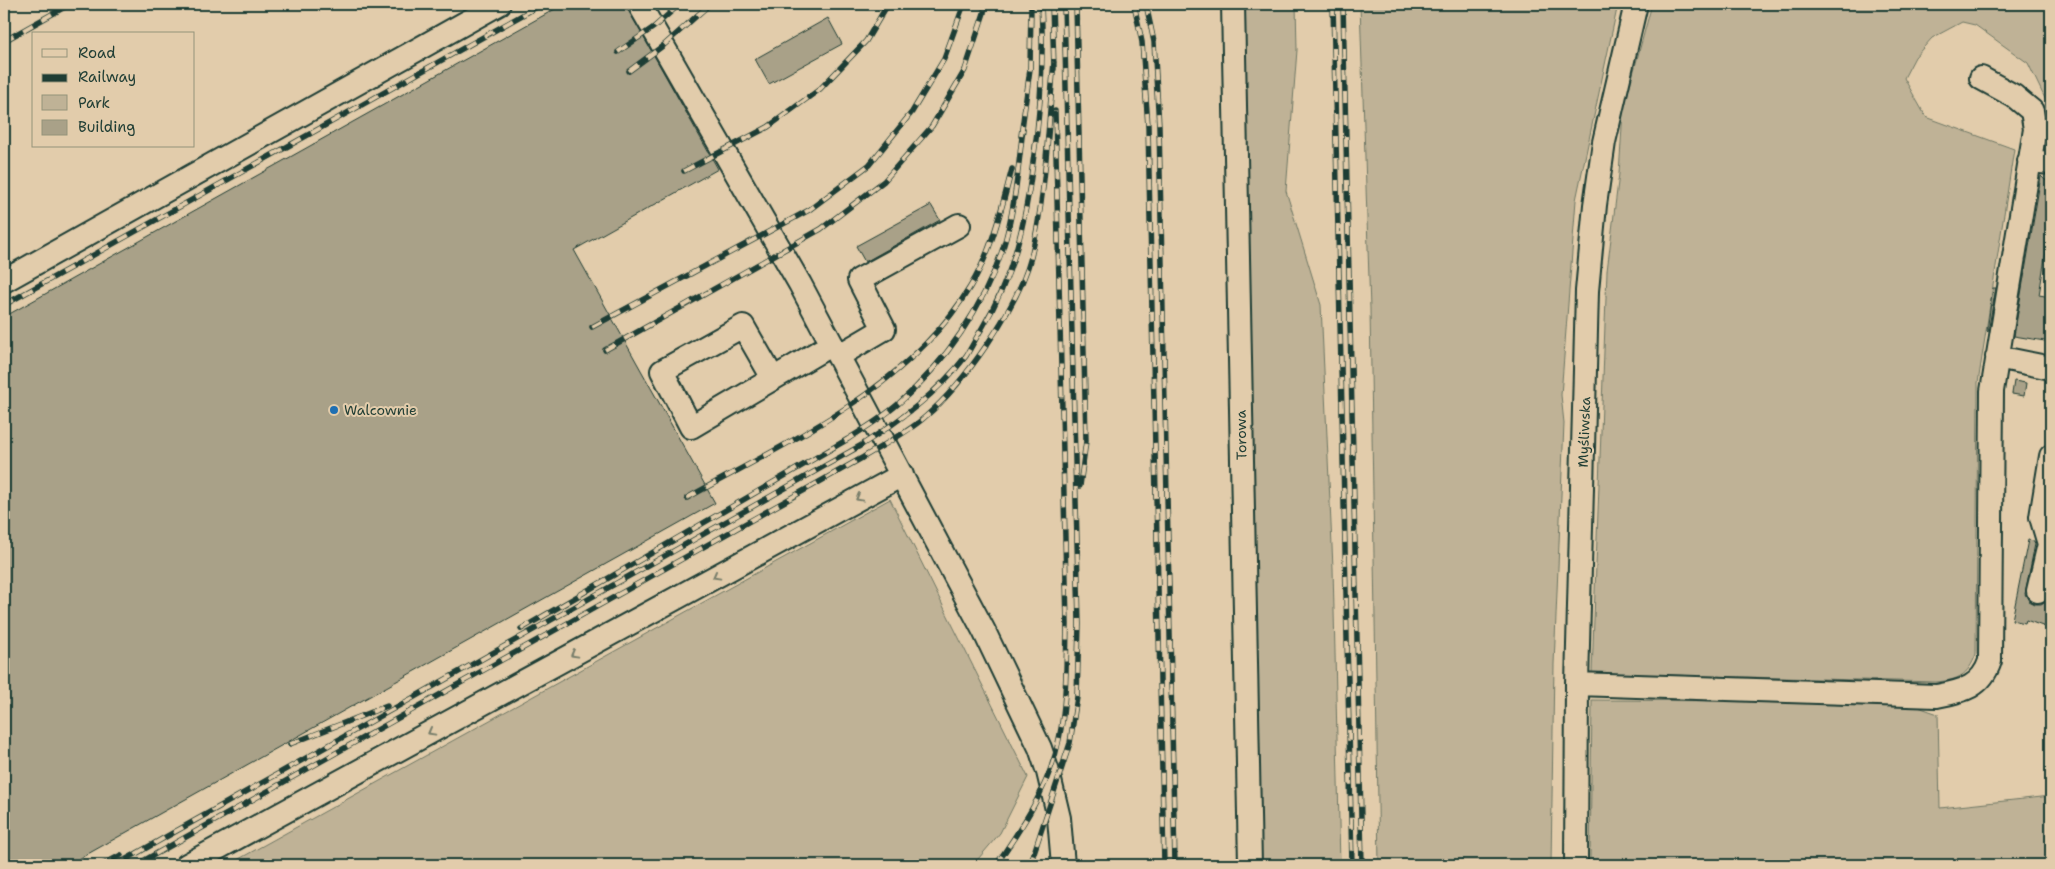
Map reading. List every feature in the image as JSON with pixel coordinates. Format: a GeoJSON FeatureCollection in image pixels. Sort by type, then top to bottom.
{"type":"FeatureCollection","features":[{"type":"Feature","properties":{"kind":"street"},"geometry":{"type":"LineString","coordinates":[[4,281],[499,4]]}},
{"type":"Feature","properties":{"kind":"street"},"geometry":{"type":"LineString","coordinates":[[639,4],[795,276],[984,631],[1040,748],[1059,818],[1062,865]]}},
{"type":"Feature","properties":{"kind":"street","name":"Torowa"},"geometry":{"type":"LineString","coordinates":[[1233,4],[1250,865]]}},
{"type":"Feature","properties":{"kind":"street","name":"Myśliwska"},"geometry":{"type":"LineString","coordinates":[[1576,865],[1577,684],[1588,291],[1594,215],[1604,142],[1636,4]]}},
{"type":"Feature","properties":{"kind":"street"},"geometry":{"type":"LineString","coordinates":[[1577,684],[1937,696],[1957,692],[1975,684],[1986,673],[1990,661],[1992,391],[2035,129],[2032,110],[2014,96],[1981,78]]}},
{"type":"Feature","properties":{"kind":"street"},"geometry":{"type":"LineString","coordinates":[[2029,160],[2051,163]]}},
{"type":"Feature","properties":{"kind":"street"},"geometry":{"type":"LineString","coordinates":[[770,373],[743,326],[662,371],[692,427],[835,350],[884,329],[859,280],[959,225]]}},
{"type":"Feature","properties":{"kind":"street"},"geometry":{"type":"LineString","coordinates":[[1997,357],[2051,368]]}},
{"type":"Feature","properties":{"kind":"street"},"geometry":{"type":"LineString","coordinates":[[2038,591],[2049,544],[2041,517],[2051,456]]}},
{"type":"Feature","properties":{"kind":"street"},"geometry":{"type":"LineString","coordinates":[[187,865],[902,475]]}},
{"type":"Feature","properties":{"kind":"green space"},"geometry":{"type":"Polygon","coordinates":[[[1241,4],[1296,4],[1297,50],[1286,191],[1321,305],[1333,568],[1340,865],[1260,865],[1241,4]]]}},
{"type":"Feature","properties":{"kind":"green space"},"geometry":{"type":"Polygon","coordinates":[[[1360,4],[1618,4],[1576,200],[1561,395],[1564,423],[1554,664],[1551,865],[1379,865],[1370,309],[1360,4]]]}},
{"type":"Feature","properties":{"kind":"green space"},"geometry":{"type":"Polygon","coordinates":[[[1652,4],[2051,4],[2051,153],[2047,153],[2050,109],[2028,63],[1975,25],[1962,22],[1932,38],[1915,57],[1904,78],[1926,117],[2014,149],[1978,383],[1976,654],[1966,672],[1961,676],[1936,682],[1592,673],[1607,271],[1619,174],[1623,111],[1652,4]]]}},
{"type":"Feature","properties":{"kind":"green space"},"geometry":{"type":"Polygon","coordinates":[[[890,499],[1028,777],[1000,833],[973,865],[228,865],[890,499]]]}},
{"type":"Feature","properties":{"kind":"green space"},"geometry":{"type":"Polygon","coordinates":[[[1592,700],[1904,702],[1938,714],[1940,808],[2051,796],[2051,865],[1590,865],[1592,700]]]}},
{"type":"Feature","properties":{"kind":"building","name":"Walcownie"},"geometry":{"type":"Polygon","coordinates":[[[564,4],[625,4],[718,169],[574,250],[715,503],[68,865],[4,865],[4,317],[564,4]]]}},
{"type":"Feature","properties":{"kind":"building"},"geometry":{"type":"Polygon","coordinates":[[[828,18],[842,44],[769,84],[755,59],[828,18]]]}},
{"type":"Feature","properties":{"kind":"building"},"geometry":{"type":"Polygon","coordinates":[[[2041,176],[2045,180],[2051,181],[2051,245],[2047,245],[2039,295],[2051,297],[2051,342],[2014,336],[2041,176]]]}},
{"type":"Feature","properties":{"kind":"building"},"geometry":{"type":"Polygon","coordinates":[[[931,205],[940,220],[865,262],[856,246],[931,205]]]}},
{"type":"Feature","properties":{"kind":"building"},"geometry":{"type":"Polygon","coordinates":[[[1993,288],[1996,288],[1988,332],[1987,331],[1993,288]]]}},
{"type":"Feature","properties":{"kind":"building"},"geometry":{"type":"Polygon","coordinates":[[[2014,381],[2026,383],[2024,396],[2012,394],[2014,381]]]}},
{"type":"Feature","properties":{"kind":"building"},"geometry":{"type":"Polygon","coordinates":[[[2028,540],[2034,541],[2035,544],[2025,594],[2029,601],[2041,604],[2048,600],[2051,592],[2051,629],[2026,620],[2025,623],[2012,620],[2028,540]]]}},
{"type":"Feature","properties":{"kind":"railway"},"geometry":{"type":"LineString","coordinates":[[4,41],[70,4]]}},
{"type":"Feature","properties":{"kind":"railway"},"geometry":{"type":"LineString","coordinates":[[4,305],[542,4]]}},
{"type":"Feature","properties":{"kind":"railway"},"geometry":{"type":"LineString","coordinates":[[618,52],[654,27],[680,4]]}},
{"type":"Feature","properties":{"kind":"railway"},"geometry":{"type":"LineString","coordinates":[[629,71],[664,45],[710,4]]}},
{"type":"Feature","properties":{"kind":"railway"},"geometry":{"type":"LineString","coordinates":[[684,171],[768,127],[820,89],[866,41],[888,4]]}},
{"type":"Feature","properties":{"kind":"railway"},"geometry":{"type":"LineString","coordinates":[[592,327],[809,210],[869,165],[912,112],[944,59],[964,4]]}},
{"type":"Feature","properties":{"kind":"railway"},"geometry":{"type":"LineString","coordinates":[[605,350],[821,229],[884,181],[932,126],[965,70],[984,13],[985,4]]}},
{"type":"Feature","properties":{"kind":"railway"},"geometry":{"type":"LineString","coordinates":[[1021,136],[1030,69],[1031,4]]}},
{"type":"Feature","properties":{"kind":"railway"},"geometry":{"type":"LineString","coordinates":[[116,865],[860,446],[903,417],[943,383],[966,356],[992,310],[1010,269],[1022,228],[1038,122],[1042,63],[1041,4]]}},
{"type":"Feature","properties":{"kind":"railway"},"geometry":{"type":"LineString","coordinates":[[1052,4],[1054,69]]}},
{"type":"Feature","properties":{"kind":"railway"},"geometry":{"type":"LineString","coordinates":[[1030,865],[1070,743],[1077,697],[1079,624],[1064,4]]}},
{"type":"Feature","properties":{"kind":"railway"},"geometry":{"type":"LineString","coordinates":[[1076,4],[1086,441],[1080,486]]}},
{"type":"Feature","properties":{"kind":"railway"},"geometry":{"type":"LineString","coordinates":[[1134,4],[1142,42],[1148,126],[1164,865]]}},
{"type":"Feature","properties":{"kind":"railway"},"geometry":{"type":"LineString","coordinates":[[1146,4],[1154,42],[1159,126],[1175,865]]}},
{"type":"Feature","properties":{"kind":"railway"},"geometry":{"type":"LineString","coordinates":[[1333,4],[1352,865]]}},
{"type":"Feature","properties":{"kind":"railway"},"geometry":{"type":"LineString","coordinates":[[1343,4],[1362,865]]}},
{"type":"Feature","properties":{"kind":"railway"},"geometry":{"type":"LineString","coordinates":[[136,865],[862,458],[903,434],[925,417],[956,385],[988,343],[1002,321],[1024,277],[1031,257],[1040,210],[1054,62]]}},
{"type":"Feature","properties":{"kind":"railway"},"geometry":{"type":"LineString","coordinates":[[996,865],[1025,821],[1049,773],[1062,725],[1065,697],[1067,624],[1055,111]]}},
{"type":"Feature","properties":{"kind":"railway"},"geometry":{"type":"LineString","coordinates":[[521,629],[848,439],[886,414],[915,388],[961,333],[985,292],[995,270],[1007,234],[1016,189],[1023,129]]}},
{"type":"Feature","properties":{"kind":"railway"},"geometry":{"type":"LineString","coordinates":[[687,498],[765,456],[843,410],[880,384],[914,355],[944,323],[978,273],[995,230],[1012,169]]}},
{"type":"Feature","properties":{"kind":"railway"},"geometry":{"type":"LineString","coordinates":[[290,744],[387,706]]}},
{"type":"Feature","properties":{"kind":"railway"},"geometry":{"type":"LineString","coordinates":[[102,865],[121,855]]}},
{"type":"Feature","properties":{"kind":"place","name":"Walcownie"},"geometry":{"type":"Point","coordinates":[334,410]}}]}
